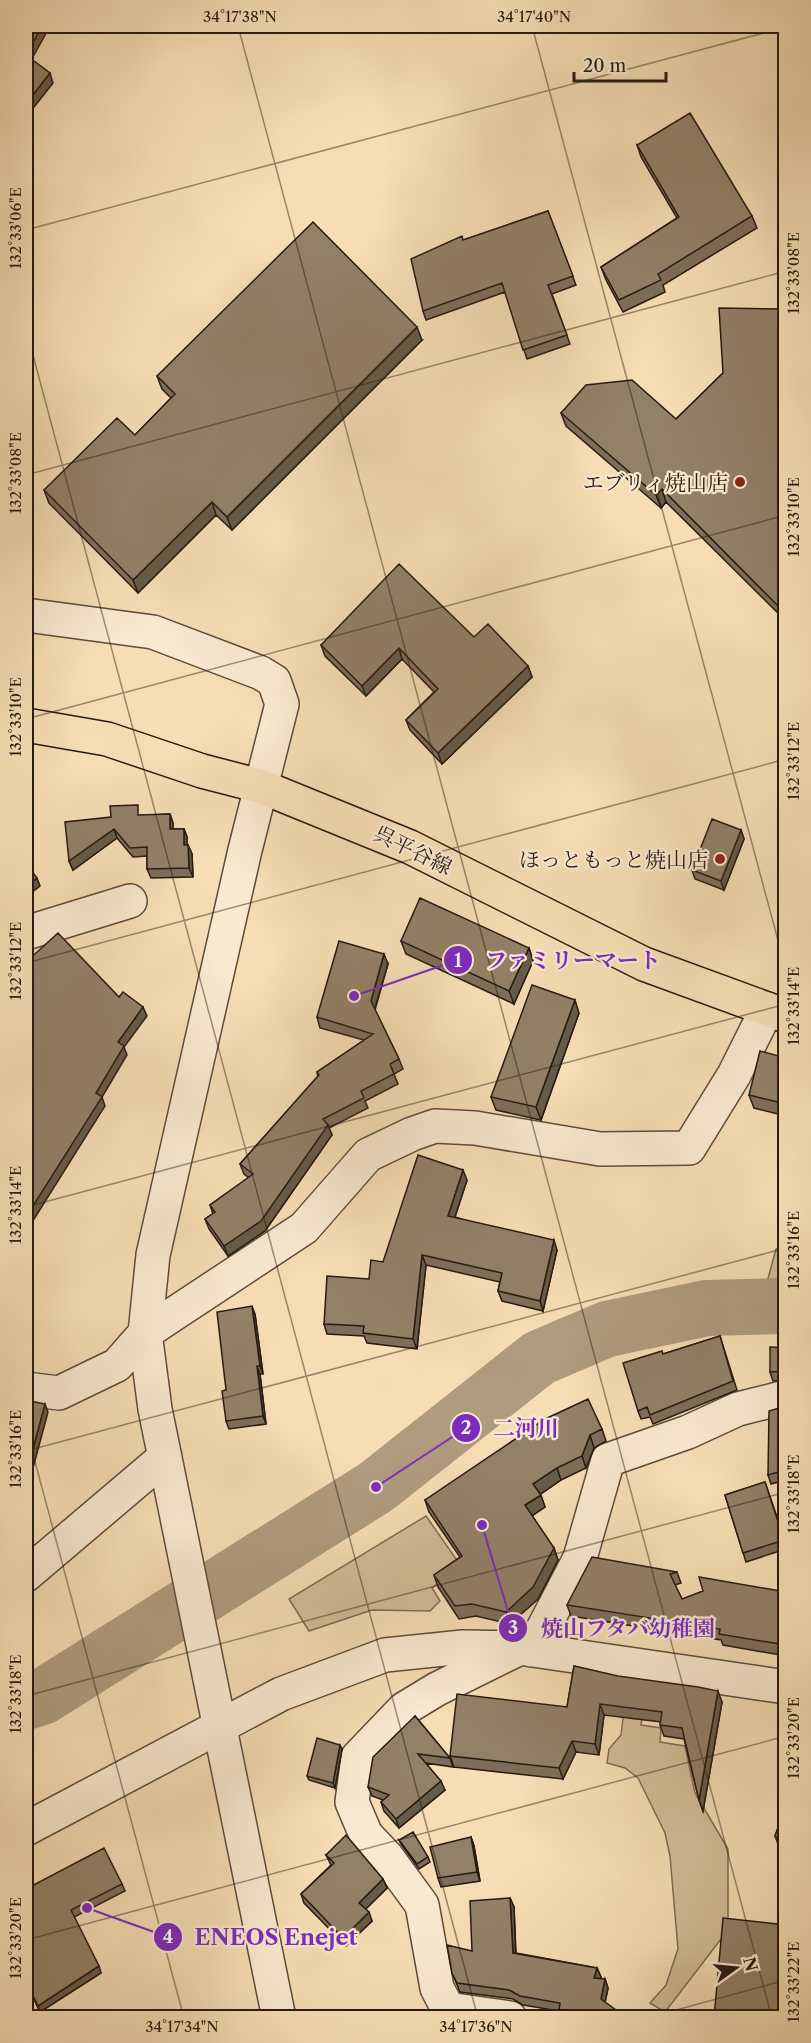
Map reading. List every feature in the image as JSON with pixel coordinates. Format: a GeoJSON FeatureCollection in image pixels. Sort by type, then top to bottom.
{"type":"FeatureCollection","features":[{"type":"Feature","properties":{"kind":"main road","name":"呉平谷線"},"geometry":{"type":"LineString","coordinates":[[26,725],[107,739],[202,771],[260,786],[410,847],[644,964],[776,1013]]}},
{"type":"Feature","properties":{"kind":"street"},"geometry":{"type":"LineString","coordinates":[[26,615],[153,632],[261,673],[274,681],[282,704],[260,786],[153,1255],[145,1333],[168,1470],[279,2018]]}},
{"type":"Feature","properties":{"kind":"street"},"geometry":{"type":"LineString","coordinates":[[26,933],[130,901]]}},
{"type":"Feature","properties":{"kind":"street"},"geometry":{"type":"LineString","coordinates":[[26,1389],[59,1393],[88,1381],[117,1365],[145,1333],[304,1228],[368,1155],[412,1134],[435,1126],[475,1128],[600,1149],[689,1148],[776,1013]]}},
{"type":"Feature","properties":{"kind":"street"},"geometry":{"type":"LineString","coordinates":[[510,2018],[448,2013],[438,1988],[422,1905],[387,1857],[366,1835],[352,1802],[358,1757],[404,1709],[437,1689],[526,1649],[580,1558],[608,1460],[688,1432],[738,1409],[786,1397]]}},
{"type":"Feature","properties":{"kind":"street"},"geometry":{"type":"LineString","coordinates":[[26,1575],[168,1470]]}},
{"type":"Feature","properties":{"kind":"street"},"geometry":{"type":"LineString","coordinates":[[26,1829],[281,1694],[385,1655],[463,1647],[526,1649],[786,1687]]}},
{"type":"Feature","properties":{"kind":"shaded area"},"geometry":{"type":"Polygon","coordinates":[[[785,1245],[785,1298],[763,1297],[776,1249],[785,1245]]]}},
{"type":"Feature","properties":{"kind":"shaded area"},"geometry":{"type":"Polygon","coordinates":[[[426,1516],[461,1566],[432,1588],[440,1601],[430,1611],[372,1610],[309,1631],[289,1599],[426,1516]]]}},
{"type":"Feature","properties":{"kind":"shaded area"},"geometry":{"type":"Polygon","coordinates":[[[648,1672],[641,1725],[661,1728],[660,1742],[685,1746],[695,1793],[728,1849],[728,1930],[665,2012],[650,2003],[666,1985],[678,1949],[670,1856],[665,1833],[638,1778],[625,1768],[607,1763],[609,1749],[621,1735],[626,1693],[648,1672]]]}},
{"type":"Feature","properties":{"kind":"building"},"geometry":{"type":"Polygon","coordinates":[[[26,26],[42,26],[26,55],[26,26]]]}},
{"type":"Feature","properties":{"kind":"building"},"geometry":{"type":"Polygon","coordinates":[[[26,55],[50,73],[26,104],[26,55]]]}},
{"type":"Feature","properties":{"kind":"building"},"geometry":{"type":"Polygon","coordinates":[[[690,113],[752,216],[658,274],[661,280],[619,300],[601,267],[679,217],[637,145],[690,113]]]}},
{"type":"Feature","properties":{"kind":"building"},"geometry":{"type":"Polygon","coordinates":[[[548,211],[573,276],[548,285],[567,335],[523,350],[502,283],[423,311],[411,259],[462,236],[463,240],[548,211]]]}},
{"type":"Feature","properties":{"kind":"building"},"geometry":{"type":"Polygon","coordinates":[[[313,222],[417,327],[227,517],[212,502],[133,580],[44,490],[117,418],[135,435],[175,394],[157,376],[313,222]]]}},
{"type":"Feature","properties":{"kind":"building"},"geometry":{"type":"Polygon","coordinates":[[[786,304],[786,614],[662,489],[656,495],[561,413],[586,385],[632,380],[676,419],[723,373],[719,308],[783,309],[786,304]]]}},
{"type":"Feature","properties":{"kind":"building"},"geometry":{"type":"Polygon","coordinates":[[[399,564],[474,637],[488,624],[528,666],[438,753],[406,720],[438,689],[399,648],[362,686],[321,645],[399,564]]]}},
{"type":"Feature","properties":{"kind":"building"},"geometry":{"type":"Polygon","coordinates":[[[138,805],[138,815],[170,814],[170,829],[184,829],[184,845],[188,845],[189,868],[147,869],[147,847],[130,848],[114,829],[69,861],[65,822],[111,817],[110,806],[138,805]]]}},
{"type":"Feature","properties":{"kind":"building","name":"ほっともっと焼山店"},"geometry":{"type":"Polygon","coordinates":[[[712,819],[741,830],[721,881],[692,870],[712,819]]]}},
{"type":"Feature","properties":{"kind":"building"},"geometry":{"type":"Polygon","coordinates":[[[26,863],[37,878],[26,887],[26,863]]]}},
{"type":"Feature","properties":{"kind":"building"},"geometry":{"type":"Polygon","coordinates":[[[420,898],[529,948],[509,991],[401,941],[420,898]]]}},
{"type":"Feature","properties":{"kind":"building"},"geometry":{"type":"Polygon","coordinates":[[[58,933],[119,997],[123,992],[143,1007],[118,1042],[124,1046],[96,1093],[102,1097],[26,1217],[26,962],[58,933]]]}},
{"type":"Feature","properties":{"kind":"building"},"geometry":{"type":"Polygon","coordinates":[[[339,941],[384,954],[371,1001],[399,1059],[390,1064],[394,1074],[361,1091],[364,1098],[323,1119],[328,1125],[261,1221],[224,1246],[205,1219],[215,1212],[210,1205],[253,1174],[240,1164],[319,1075],[317,1072],[373,1034],[317,1017],[339,941]]]}},
{"type":"Feature","properties":{"kind":"building"},"geometry":{"type":"Polygon","coordinates":[[[532,985],[575,1000],[536,1107],[491,1097],[532,985]]]}},
{"type":"Feature","properties":{"kind":"building"},"geometry":{"type":"Polygon","coordinates":[[[760,1051],[786,1058],[786,1104],[749,1095],[760,1051]]]}},
{"type":"Feature","properties":{"kind":"building"},"geometry":{"type":"Polygon","coordinates":[[[418,1155],[463,1170],[448,1216],[554,1240],[540,1301],[498,1291],[502,1273],[422,1255],[413,1339],[363,1333],[364,1326],[324,1324],[327,1276],[369,1279],[371,1260],[383,1262],[418,1155]]]}},
{"type":"Feature","properties":{"kind":"building"},"geometry":{"type":"Polygon","coordinates":[[[252,1306],[260,1366],[257,1366],[263,1416],[226,1421],[222,1391],[226,1390],[217,1312],[252,1306]]]}},
{"type":"Feature","properties":{"kind":"building"},"geometry":{"type":"Polygon","coordinates":[[[720,1336],[733,1381],[650,1415],[647,1407],[638,1411],[623,1363],[662,1351],[663,1354],[720,1336]]]}},
{"type":"Feature","properties":{"kind":"building"},"geometry":{"type":"Polygon","coordinates":[[[770,1347],[786,1348],[786,1371],[770,1372],[770,1347]]]}},
{"type":"Feature","properties":{"kind":"building"},"geometry":{"type":"Polygon","coordinates":[[[588,1399],[602,1429],[590,1435],[582,1456],[557,1468],[533,1484],[541,1495],[525,1505],[554,1548],[533,1587],[506,1612],[472,1604],[455,1606],[434,1575],[462,1556],[425,1500],[545,1419],[588,1399]]]}},
{"type":"Feature","properties":{"kind":"building"},"geometry":{"type":"Polygon","coordinates":[[[26,1400],[45,1404],[26,1475],[26,1400]]]}},
{"type":"Feature","properties":{"kind":"building"},"geometry":{"type":"Polygon","coordinates":[[[786,1406],[786,1470],[768,1475],[769,1411],[786,1406]]]}},
{"type":"Feature","properties":{"kind":"building"},"geometry":{"type":"Polygon","coordinates":[[[765,1482],[784,1540],[743,1553],[725,1495],[765,1482]]]}},
{"type":"Feature","properties":{"kind":"building"},"geometry":{"type":"Polygon","coordinates":[[[592,1557],[677,1572],[670,1574],[682,1599],[703,1591],[699,1577],[786,1592],[786,1645],[719,1634],[720,1629],[567,1605],[592,1557]]]}},
{"type":"Feature","properties":{"kind":"building"},"geometry":{"type":"Polygon","coordinates":[[[574,1666],[618,1676],[718,1691],[699,1800],[682,1728],[660,1725],[662,1712],[600,1704],[595,1744],[572,1741],[559,1768],[450,1756],[457,1694],[567,1707],[574,1666]]]}},
{"type":"Feature","properties":{"kind":"building"},"geometry":{"type":"Polygon","coordinates":[[[415,1716],[450,1758],[418,1754],[441,1781],[396,1819],[381,1802],[389,1795],[368,1787],[373,1757],[415,1716]]]}},
{"type":"Feature","properties":{"kind":"building"},"geometry":{"type":"Polygon","coordinates":[[[317,1738],[340,1745],[333,1783],[307,1776],[317,1738]]]}},
{"type":"Feature","properties":{"kind":"building"},"geometry":{"type":"Polygon","coordinates":[[[786,1806],[786,1840],[775,1836],[786,1806]]]}},
{"type":"Feature","properties":{"kind":"building"},"geometry":{"type":"Polygon","coordinates":[[[413,1832],[428,1857],[417,1864],[399,1840],[413,1832]]]}},
{"type":"Feature","properties":{"kind":"building"},"geometry":{"type":"Polygon","coordinates":[[[346,1835],[383,1879],[359,1903],[369,1912],[343,1938],[301,1894],[334,1863],[326,1855],[346,1835]]]}},
{"type":"Feature","properties":{"kind":"building"},"geometry":{"type":"Polygon","coordinates":[[[471,1837],[477,1872],[438,1878],[430,1847],[471,1837]]]}},
{"type":"Feature","properties":{"kind":"building"},"geometry":{"type":"Polygon","coordinates":[[[104,1848],[122,1884],[71,1910],[99,1966],[38,2006],[26,1981],[26,1889],[104,1848]]]}},
{"type":"Feature","properties":{"kind":"building"},"geometry":{"type":"Polygon","coordinates":[[[510,1898],[513,1953],[597,1968],[594,1978],[605,1979],[601,1999],[627,2018],[558,2018],[560,2003],[520,1996],[509,1990],[457,1983],[452,1973],[447,1945],[472,1951],[470,1901],[510,1898]]]}},
{"type":"Feature","properties":{"kind":"building"},"geometry":{"type":"Polygon","coordinates":[[[723,1918],[786,1925],[786,2018],[714,2018],[723,1918]]]}},
{"type":"Feature","properties":{"kind":"waterway"},"geometry":{"type":"LineString","coordinates":[[26,1702],[42,1697],[376,1487],[539,1358],[607,1329],[707,1308],[786,1306]]}},
{"type":"Feature","properties":{"kind":"place","name":"エブリィ焼山店"},"geometry":{"type":"Point","coordinates":[740,482]}},
{"type":"Feature","properties":{"kind":"place","name":"ほっともっと焼山店"},"geometry":{"type":"Point","coordinates":[720,859]}},
{"type":"Feature","properties":{"kind":"place","name":"ファミリーマート"},"geometry":{"type":"Point","coordinates":[354,996]}},
{"type":"Feature","properties":{"kind":"place","name":"二河川"},"geometry":{"type":"Point","coordinates":[376,1487]}},
{"type":"Feature","properties":{"kind":"place","name":"焼山フタバ幼稚園"},"geometry":{"type":"Point","coordinates":[482,1525]}},
{"type":"Feature","properties":{"kind":"place","name":"ENEOS Enejet"},"geometry":{"type":"Point","coordinates":[87,1908]}}]}
